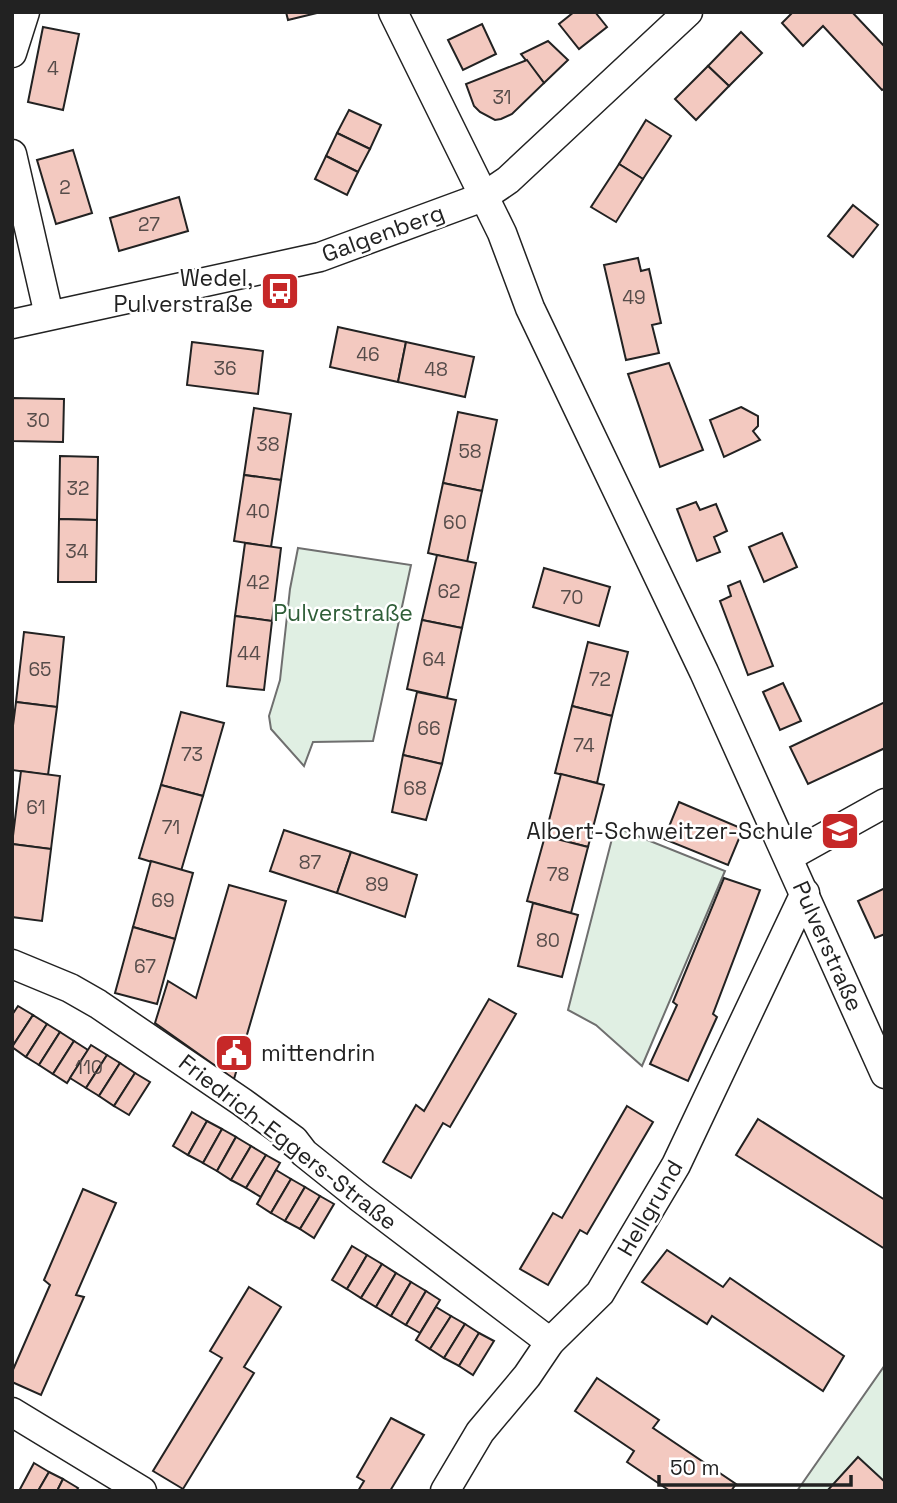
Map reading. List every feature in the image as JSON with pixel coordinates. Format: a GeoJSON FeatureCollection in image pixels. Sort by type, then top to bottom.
{"type":"FeatureCollection","features":[{"type":"Feature","properties":{"kind":"street"},"geometry":{"type":"LineString","coordinates":[[12,53],[25,12]]}},
{"type":"Feature","properties":{"kind":"street","name":"Pulverstraße"},"geometry":{"type":"LineString","coordinates":[[393,12],[502,233],[530,308],[704,672],[885,1074]]}},
{"type":"Feature","properties":{"kind":"street","name":"Galgenberg"},"geometry":{"type":"LineString","coordinates":[[12,324],[320,257],[483,197],[508,180],[688,12]]}},
{"type":"Feature","properties":{"kind":"street"},"geometry":{"type":"LineString","coordinates":[[12,154],[49,315]]}},
{"type":"Feature","properties":{"kind":"street","name":"Pulverstraße"},"geometry":{"type":"LineString","coordinates":[[788,857],[885,803]]}},
{"type":"Feature","properties":{"kind":"street","name":"Hellgrund"},"geometry":{"type":"LineString","coordinates":[[445,1491],[480,1432],[527,1376],[550,1342],[600,1293],[676,1165],[805,893]]}},
{"type":"Feature","properties":{"kind":"street","name":"Friedrich-Eggers-Straße"},"geometry":{"type":"LineString","coordinates":[[12,964],[71,988],[98,1004],[243,1102],[294,1140],[304,1153],[359,1197],[550,1342]]}},
{"type":"Feature","properties":{"kind":"street"},"geometry":{"type":"LineString","coordinates":[[12,1412],[142,1491]]}},
{"type":"Feature","properties":{"kind":"green space","name":"Pulverstraße"},"geometry":{"type":"Polygon","coordinates":[[[298,548],[411,565],[373,741],[313,742],[304,766],[271,729],[269,716],[280,680],[290,589],[298,548]]]}},
{"type":"Feature","properties":{"kind":"green space"},"geometry":{"type":"Polygon","coordinates":[[[615,827],[725,871],[642,1066],[596,1025],[568,1010],[615,827]]]}},
{"type":"Feature","properties":{"kind":"green space"},"geometry":{"type":"Polygon","coordinates":[[[885,1365],[885,1491],[797,1491],[885,1365]]]}},
{"type":"Feature","properties":{"kind":"building"},"geometry":{"type":"Polygon","coordinates":[[[286,12],[321,12],[288,20],[286,12]]]}},
{"type":"Feature","properties":{"kind":"building"},"geometry":{"type":"Polygon","coordinates":[[[574,12],[595,12],[607,27],[579,49],[559,24],[574,12]]]}},
{"type":"Feature","properties":{"kind":"building"},"geometry":{"type":"Polygon","coordinates":[[[793,12],[852,12],[885,47],[885,88],[882,90],[823,26],[803,46],[782,23],[793,12]]]}},
{"type":"Feature","properties":{"kind":"building"},"geometry":{"type":"Polygon","coordinates":[[[482,24],[496,54],[463,70],[448,40],[482,24]]]}},
{"type":"Feature","properties":{"kind":"building"},"geometry":{"type":"Polygon","coordinates":[[[43,27],[79,34],[63,110],[28,102],[43,27]]]}},
{"type":"Feature","properties":{"kind":"building"},"geometry":{"type":"Polygon","coordinates":[[[741,32],[762,53],[729,86],[708,66],[741,32]]]}},
{"type":"Feature","properties":{"kind":"building"},"geometry":{"type":"Polygon","coordinates":[[[548,41],[568,60],[544,83],[521,54],[548,41]]]}},
{"type":"Feature","properties":{"kind":"building"},"geometry":{"type":"Polygon","coordinates":[[[527,60],[544,83],[512,114],[495,120],[474,106],[466,84],[527,60]]]}},
{"type":"Feature","properties":{"kind":"building"},"geometry":{"type":"Polygon","coordinates":[[[708,66],[729,86],[696,120],[675,99],[708,66]]]}},
{"type":"Feature","properties":{"kind":"building"},"geometry":{"type":"Polygon","coordinates":[[[349,110],[381,125],[370,149],[337,133],[349,110]]]}},
{"type":"Feature","properties":{"kind":"building"},"geometry":{"type":"Polygon","coordinates":[[[646,120],[671,136],[643,179],[619,164],[646,120]]]}},
{"type":"Feature","properties":{"kind":"building"},"geometry":{"type":"Polygon","coordinates":[[[337,133],[370,149],[358,172],[326,156],[337,133]]]}},
{"type":"Feature","properties":{"kind":"building"},"geometry":{"type":"Polygon","coordinates":[[[73,150],[92,213],[56,224],[37,160],[73,150]]]}},
{"type":"Feature","properties":{"kind":"building"},"geometry":{"type":"Polygon","coordinates":[[[326,156],[358,172],[347,195],[315,179],[326,156]]]}},
{"type":"Feature","properties":{"kind":"building"},"geometry":{"type":"Polygon","coordinates":[[[619,164],[643,179],[616,222],[591,207],[619,164]]]}},
{"type":"Feature","properties":{"kind":"building"},"geometry":{"type":"Polygon","coordinates":[[[179,197],[188,231],[119,251],[110,218],[179,197]]]}},
{"type":"Feature","properties":{"kind":"building"},"geometry":{"type":"Polygon","coordinates":[[[853,205],[878,225],[853,257],[828,236],[853,205]]]}},
{"type":"Feature","properties":{"kind":"building"},"geometry":{"type":"Polygon","coordinates":[[[638,258],[641,271],[649,269],[661,323],[652,325],[659,353],[626,360],[604,265],[638,258]]]}},
{"type":"Feature","properties":{"kind":"building"},"geometry":{"type":"Polygon","coordinates":[[[338,327],[406,342],[398,382],[330,367],[338,327]]]}},
{"type":"Feature","properties":{"kind":"building"},"geometry":{"type":"Polygon","coordinates":[[[192,342],[263,351],[258,394],[187,385],[192,342]]]}},
{"type":"Feature","properties":{"kind":"building"},"geometry":{"type":"Polygon","coordinates":[[[406,342],[474,357],[465,397],[398,382],[406,342]]]}},
{"type":"Feature","properties":{"kind":"building"},"geometry":{"type":"Polygon","coordinates":[[[669,363],[703,450],[660,467],[628,374],[669,363]]]}},
{"type":"Feature","properties":{"kind":"building"},"geometry":{"type":"Polygon","coordinates":[[[12,398],[64,399],[63,442],[12,441],[12,398]]]}},
{"type":"Feature","properties":{"kind":"building"},"geometry":{"type":"Polygon","coordinates":[[[741,407],[758,416],[758,426],[753,431],[760,440],[724,457],[710,420],[741,407]]]}},
{"type":"Feature","properties":{"kind":"building"},"geometry":{"type":"Polygon","coordinates":[[[254,408],[291,414],[281,480],[244,475],[254,408]]]}},
{"type":"Feature","properties":{"kind":"building"},"geometry":{"type":"Polygon","coordinates":[[[458,412],[497,420],[482,491],[443,483],[458,412]]]}},
{"type":"Feature","properties":{"kind":"building"},"geometry":{"type":"Polygon","coordinates":[[[60,456],[98,457],[97,520],[59,519],[60,456]]]}},
{"type":"Feature","properties":{"kind":"building"},"geometry":{"type":"Polygon","coordinates":[[[244,475],[281,480],[271,547],[234,541],[244,475]]]}},
{"type":"Feature","properties":{"kind":"building"},"geometry":{"type":"Polygon","coordinates":[[[443,483],[482,491],[467,562],[428,553],[443,483]]]}},
{"type":"Feature","properties":{"kind":"building"},"geometry":{"type":"Polygon","coordinates":[[[696,502],[700,510],[716,504],[727,531],[714,537],[720,552],[697,561],[677,509],[696,502]]]}},
{"type":"Feature","properties":{"kind":"building"},"geometry":{"type":"Polygon","coordinates":[[[59,519],[97,520],[96,582],[58,582],[59,519]]]}},
{"type":"Feature","properties":{"kind":"building"},"geometry":{"type":"Polygon","coordinates":[[[782,533],[797,567],[764,582],[749,547],[782,533]]]}},
{"type":"Feature","properties":{"kind":"building"},"geometry":{"type":"Polygon","coordinates":[[[245,543],[281,548],[272,621],[235,616],[245,543]]]}},
{"type":"Feature","properties":{"kind":"building"},"geometry":{"type":"Polygon","coordinates":[[[437,555],[476,563],[462,628],[422,620],[437,555]]]}},
{"type":"Feature","properties":{"kind":"building"},"geometry":{"type":"Polygon","coordinates":[[[544,568],[610,587],[599,626],[533,607],[544,568]]]}},
{"type":"Feature","properties":{"kind":"building"},"geometry":{"type":"Polygon","coordinates":[[[740,581],[773,666],[748,675],[720,601],[731,596],[728,586],[740,581]]]}},
{"type":"Feature","properties":{"kind":"building"},"geometry":{"type":"Polygon","coordinates":[[[235,616],[272,621],[264,690],[227,686],[235,616]]]}},
{"type":"Feature","properties":{"kind":"building"},"geometry":{"type":"Polygon","coordinates":[[[422,620],[462,628],[447,698],[407,689],[422,620]]]}},
{"type":"Feature","properties":{"kind":"building"},"geometry":{"type":"Polygon","coordinates":[[[24,632],[64,637],[57,707],[16,702],[24,632]]]}},
{"type":"Feature","properties":{"kind":"building"},"geometry":{"type":"Polygon","coordinates":[[[588,642],[628,652],[612,716],[572,706],[588,642]]]}},
{"type":"Feature","properties":{"kind":"building"},"geometry":{"type":"Polygon","coordinates":[[[783,683],[801,721],[780,730],[763,692],[783,683]]]}},
{"type":"Feature","properties":{"kind":"building"},"geometry":{"type":"Polygon","coordinates":[[[417,692],[456,700],[442,764],[403,755],[417,692]]]}},
{"type":"Feature","properties":{"kind":"building"},"geometry":{"type":"Polygon","coordinates":[[[16,702],[57,707],[48,775],[12,770],[12,733],[16,702]]]}},
{"type":"Feature","properties":{"kind":"building"},"geometry":{"type":"Polygon","coordinates":[[[885,702],[885,748],[808,784],[790,747],[885,702]]]}},
{"type":"Feature","properties":{"kind":"building"},"geometry":{"type":"Polygon","coordinates":[[[572,706],[612,716],[597,783],[555,773],[572,706]]]}},
{"type":"Feature","properties":{"kind":"building"},"geometry":{"type":"Polygon","coordinates":[[[181,712],[224,723],[203,796],[161,785],[181,712]]]}},
{"type":"Feature","properties":{"kind":"building"},"geometry":{"type":"Polygon","coordinates":[[[403,755],[442,764],[426,820],[392,812],[403,755]]]}},
{"type":"Feature","properties":{"kind":"building"},"geometry":{"type":"Polygon","coordinates":[[[21,771],[60,776],[51,849],[12,844],[21,771]]]}},
{"type":"Feature","properties":{"kind":"building"},"geometry":{"type":"Polygon","coordinates":[[[561,774],[604,785],[588,847],[545,836],[561,774]]]}},
{"type":"Feature","properties":{"kind":"building"},"geometry":{"type":"Polygon","coordinates":[[[161,785],[203,796],[181,871],[139,858],[161,785]]]}},
{"type":"Feature","properties":{"kind":"building"},"geometry":{"type":"Polygon","coordinates":[[[679,802],[743,829],[728,865],[664,839],[679,802]]]}},
{"type":"Feature","properties":{"kind":"building"},"geometry":{"type":"Polygon","coordinates":[[[284,830],[351,852],[337,893],[270,871],[284,830]]]}},
{"type":"Feature","properties":{"kind":"building"},"geometry":{"type":"Polygon","coordinates":[[[545,836],[588,847],[571,913],[527,901],[545,836]]]}},
{"type":"Feature","properties":{"kind":"building"},"geometry":{"type":"Polygon","coordinates":[[[12,844],[51,849],[42,921],[12,917],[12,844]]]}},
{"type":"Feature","properties":{"kind":"building"},"geometry":{"type":"Polygon","coordinates":[[[351,852],[417,875],[405,917],[337,893],[351,852]]]}},
{"type":"Feature","properties":{"kind":"building"},"geometry":{"type":"Polygon","coordinates":[[[151,861],[193,873],[175,939],[133,927],[151,861]]]}},
{"type":"Feature","properties":{"kind":"building"},"geometry":{"type":"Polygon","coordinates":[[[724,878],[760,890],[713,1014],[717,1017],[688,1081],[650,1064],[677,1005],[673,1002],[724,878]]]}},
{"type":"Feature","properties":{"kind":"building"},"geometry":{"type":"Polygon","coordinates":[[[229,885],[286,901],[234,1079],[155,1023],[168,981],[196,998],[229,885]]]}},
{"type":"Feature","properties":{"kind":"building"},"geometry":{"type":"Polygon","coordinates":[[[885,888],[885,934],[875,938],[858,901],[885,888]]]}},
{"type":"Feature","properties":{"kind":"building"},"geometry":{"type":"Polygon","coordinates":[[[533,903],[578,915],[562,977],[518,966],[533,903]]]}},
{"type":"Feature","properties":{"kind":"building"},"geometry":{"type":"Polygon","coordinates":[[[133,927],[175,939],[157,1004],[115,993],[133,927]]]}},
{"type":"Feature","properties":{"kind":"building"},"geometry":{"type":"Polygon","coordinates":[[[489,999],[516,1014],[450,1127],[443,1123],[411,1178],[383,1162],[416,1105],[424,1111],[489,999]]]}},
{"type":"Feature","properties":{"kind":"building"},"geometry":{"type":"Polygon","coordinates":[[[18,1006],[33,1015],[12,1047],[12,1015],[18,1006]]]}},
{"type":"Feature","properties":{"kind":"building"},"geometry":{"type":"Polygon","coordinates":[[[33,1015],[47,1024],[26,1057],[12,1047],[33,1015]]]}},
{"type":"Feature","properties":{"kind":"building"},"geometry":{"type":"Polygon","coordinates":[[[47,1024],[60,1032],[39,1065],[26,1057],[47,1024]]]}},
{"type":"Feature","properties":{"kind":"building"},"geometry":{"type":"Polygon","coordinates":[[[60,1032],[74,1041],[53,1074],[39,1065],[60,1032]]]}},
{"type":"Feature","properties":{"kind":"building"},"geometry":{"type":"Polygon","coordinates":[[[74,1041],[88,1050],[67,1083],[53,1074],[74,1041]]]}},
{"type":"Feature","properties":{"kind":"building"},"geometry":{"type":"Polygon","coordinates":[[[91,1045],[107,1055],[86,1088],[70,1078],[91,1045]]]}},
{"type":"Feature","properties":{"kind":"building"},"geometry":{"type":"Polygon","coordinates":[[[107,1055],[120,1063],[99,1096],[86,1088],[107,1055]]]}},
{"type":"Feature","properties":{"kind":"building"},"geometry":{"type":"Polygon","coordinates":[[[120,1063],[135,1073],[114,1106],[99,1096],[120,1063]]]}},
{"type":"Feature","properties":{"kind":"building"},"geometry":{"type":"Polygon","coordinates":[[[135,1073],[150,1082],[129,1115],[114,1106],[135,1073]]]}},
{"type":"Feature","properties":{"kind":"building"},"geometry":{"type":"Polygon","coordinates":[[[627,1106],[653,1122],[587,1234],[580,1230],[548,1285],[520,1269],[553,1213],[562,1218],[627,1106]]]}},
{"type":"Feature","properties":{"kind":"building"},"geometry":{"type":"Polygon","coordinates":[[[192,1112],[207,1121],[188,1155],[173,1146],[192,1112]]]}},
{"type":"Feature","properties":{"kind":"building"},"geometry":{"type":"Polygon","coordinates":[[[758,1119],[885,1200],[885,1249],[736,1155],[758,1119]]]}},
{"type":"Feature","properties":{"kind":"building"},"geometry":{"type":"Polygon","coordinates":[[[207,1121],[222,1129],[203,1163],[188,1155],[207,1121]]]}},
{"type":"Feature","properties":{"kind":"building"},"geometry":{"type":"Polygon","coordinates":[[[222,1129],[236,1137],[217,1171],[203,1163],[222,1129]]]}},
{"type":"Feature","properties":{"kind":"building"},"geometry":{"type":"Polygon","coordinates":[[[236,1137],[251,1146],[231,1180],[217,1171],[236,1137]]]}},
{"type":"Feature","properties":{"kind":"building"},"geometry":{"type":"Polygon","coordinates":[[[251,1146],[266,1155],[246,1188],[231,1180],[251,1146]]]}},
{"type":"Feature","properties":{"kind":"building"},"geometry":{"type":"Polygon","coordinates":[[[266,1155],[280,1163],[261,1197],[246,1188],[266,1155]]]}},
{"type":"Feature","properties":{"kind":"building"},"geometry":{"type":"Polygon","coordinates":[[[276,1170],[291,1179],[271,1213],[257,1204],[276,1170]]]}},
{"type":"Feature","properties":{"kind":"building"},"geometry":{"type":"Polygon","coordinates":[[[291,1179],[305,1187],[285,1221],[271,1213],[291,1179]]]}},
{"type":"Feature","properties":{"kind":"building"},"geometry":{"type":"Polygon","coordinates":[[[305,1187],[320,1196],[300,1229],[285,1221],[305,1187]]]}},
{"type":"Feature","properties":{"kind":"building"},"geometry":{"type":"Polygon","coordinates":[[[83,1189],[116,1203],[76,1295],[84,1297],[41,1395],[12,1382],[12,1372],[50,1285],[44,1280],[83,1189]]]}},
{"type":"Feature","properties":{"kind":"building"},"geometry":{"type":"Polygon","coordinates":[[[320,1196],[334,1204],[314,1238],[300,1229],[320,1196]]]}},
{"type":"Feature","properties":{"kind":"building"},"geometry":{"type":"Polygon","coordinates":[[[352,1246],[367,1255],[347,1289],[332,1280],[352,1246]]]}},
{"type":"Feature","properties":{"kind":"building"},"geometry":{"type":"Polygon","coordinates":[[[667,1250],[723,1287],[730,1278],[844,1356],[823,1391],[712,1316],[707,1324],[642,1282],[667,1250]]]}},
{"type":"Feature","properties":{"kind":"building"},"geometry":{"type":"Polygon","coordinates":[[[367,1255],[382,1264],[361,1298],[347,1289],[367,1255]]]}},
{"type":"Feature","properties":{"kind":"building"},"geometry":{"type":"Polygon","coordinates":[[[382,1264],[396,1273],[376,1307],[361,1298],[382,1264]]]}},
{"type":"Feature","properties":{"kind":"building"},"geometry":{"type":"Polygon","coordinates":[[[396,1273],[411,1282],[391,1316],[376,1307],[396,1273]]]}},
{"type":"Feature","properties":{"kind":"building"},"geometry":{"type":"Polygon","coordinates":[[[411,1282],[426,1291],[406,1325],[391,1316],[411,1282]]]}},
{"type":"Feature","properties":{"kind":"building"},"geometry":{"type":"Polygon","coordinates":[[[249,1287],[281,1307],[244,1367],[254,1373],[183,1489],[153,1471],[222,1358],[210,1351],[249,1287]]]}},
{"type":"Feature","properties":{"kind":"building"},"geometry":{"type":"Polygon","coordinates":[[[426,1291],[440,1300],[420,1333],[406,1325],[426,1291]]]}},
{"type":"Feature","properties":{"kind":"building"},"geometry":{"type":"Polygon","coordinates":[[[436,1307],[451,1316],[430,1349],[416,1340],[436,1307]]]}},
{"type":"Feature","properties":{"kind":"building"},"geometry":{"type":"Polygon","coordinates":[[[451,1316],[465,1324],[444,1358],[430,1349],[451,1316]]]}},
{"type":"Feature","properties":{"kind":"building"},"geometry":{"type":"Polygon","coordinates":[[[465,1324],[479,1333],[459,1366],[444,1358],[465,1324]]]}},
{"type":"Feature","properties":{"kind":"building"},"geometry":{"type":"Polygon","coordinates":[[[479,1333],[494,1341],[473,1375],[459,1366],[479,1333]]]}},
{"type":"Feature","properties":{"kind":"building"},"geometry":{"type":"Polygon","coordinates":[[[597,1378],[659,1420],[653,1428],[736,1484],[731,1491],[670,1491],[627,1462],[634,1451],[575,1411],[597,1378]]]}},
{"type":"Feature","properties":{"kind":"building"},"geometry":{"type":"Polygon","coordinates":[[[391,1418],[424,1435],[390,1491],[358,1491],[364,1481],[357,1477],[391,1418]]]}},
{"type":"Feature","properties":{"kind":"building"},"geometry":{"type":"Polygon","coordinates":[[[858,1457],[885,1482],[885,1491],[827,1491],[858,1457]]]}},
{"type":"Feature","properties":{"kind":"building"},"geometry":{"type":"Polygon","coordinates":[[[34,1463],[49,1472],[38,1491],[19,1491],[34,1463]]]}},
{"type":"Feature","properties":{"kind":"building"},"geometry":{"type":"Polygon","coordinates":[[[49,1472],[63,1479],[57,1491],[38,1491],[49,1472]]]}},
{"type":"Feature","properties":{"kind":"building"},"geometry":{"type":"Polygon","coordinates":[[[63,1479],[78,1488],[76,1491],[57,1491],[63,1479]]]}},
{"type":"Feature","properties":{"kind":"place","name":"Wedel, Pulverstraße"},"geometry":{"type":"Point","coordinates":[280,291]}},
{"type":"Feature","properties":{"kind":"place","name":"Albert-Schweitzer-Schule"},"geometry":{"type":"Point","coordinates":[840,831]}},
{"type":"Feature","properties":{"kind":"place","name":"mittendrin"},"geometry":{"type":"Point","coordinates":[234,1053]}}]}
